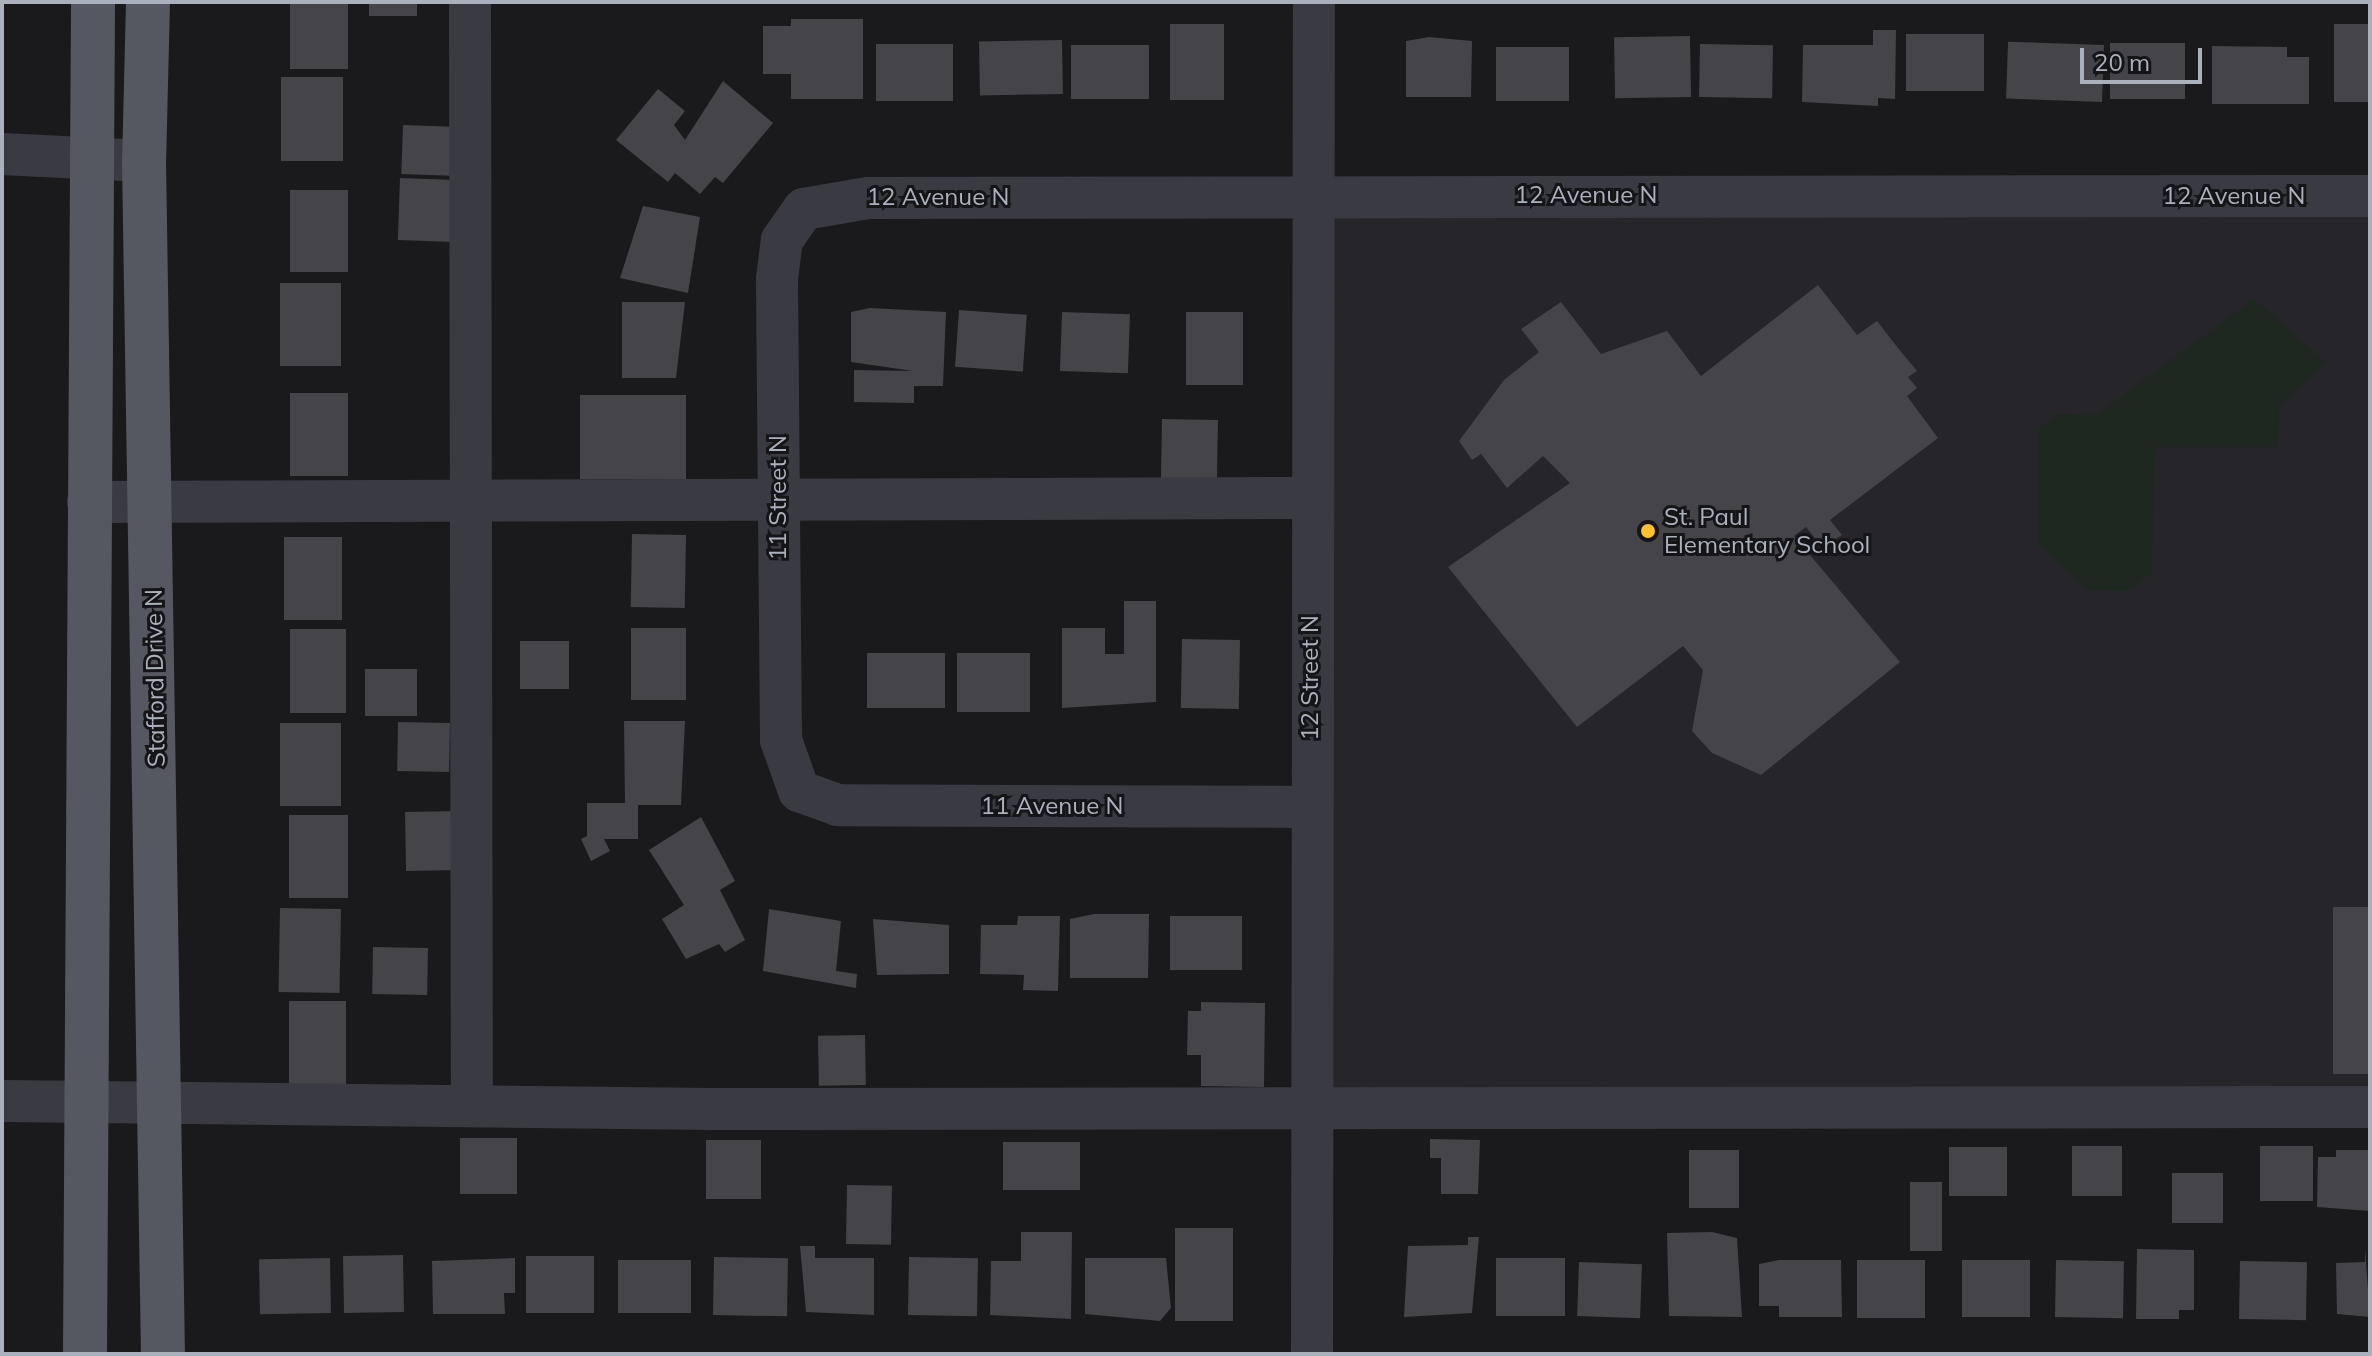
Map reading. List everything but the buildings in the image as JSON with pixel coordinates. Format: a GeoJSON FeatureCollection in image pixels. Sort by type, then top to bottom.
{"type":"FeatureCollection","features":[{"type":"Feature","properties":{"kind":"main road"},"geometry":{"type":"LineString","coordinates":[[85,1354],[83,1103],[93,2]]}},
{"type":"Feature","properties":{"kind":"main road","name":"Stafford Drive N"},"geometry":{"type":"LineString","coordinates":[[148,2],[144,161],[164,1105],[163,1354]]}},
{"type":"Feature","properties":{"kind":"street"},"geometry":{"type":"LineString","coordinates":[[470,2],[472,1105]]}},
{"type":"Feature","properties":{"kind":"street","name":"12 Street N"},"geometry":{"type":"LineString","coordinates":[[1312,1354],[1309,195],[1314,2]]}},
{"type":"Feature","properties":{"kind":"street"},"geometry":{"type":"LineString","coordinates":[[2,154],[144,161]]}},
{"type":"Feature","properties":{"kind":"street","name":"12 Avenue N"},"geometry":{"type":"LineString","coordinates":[[804,209],[846,198],[2370,196]]}},
{"type":"Feature","properties":{"kind":"street","name":"11 Street N"},"geometry":{"type":"LineString","coordinates":[[799,791],[781,740],[777,279],[782,240],[804,209]]}},
{"type":"Feature","properties":{"kind":"street"},"geometry":{"type":"LineString","coordinates":[[88,502],[469,497],[1310,498]]}},
{"type":"Feature","properties":{"kind":"street","name":"11 Avenue N"},"geometry":{"type":"LineString","coordinates":[[799,791],[838,805],[1310,807]]}},
{"type":"Feature","properties":{"kind":"street"},"geometry":{"type":"LineString","coordinates":[[2,1101],[164,1105],[1312,1108],[2370,1107]]}},
{"type":"Feature","properties":{"kind":"shaded area"},"geometry":{"type":"Polygon","coordinates":[[[1309,195],[2370,195],[2370,1087],[1309,1087],[1309,195]]]}},
{"type":"Feature","properties":{"kind":"shaded area"},"geometry":{"type":"Polygon","coordinates":[[[2254,299],[2326,362],[2279,406],[2278,447],[2155,447],[2152,572],[2131,590],[2088,590],[2038,543],[2038,430],[2057,414],[2096,415],[2254,299]]]}},
{"type":"Feature","properties":{"kind":"place","name":"St. Paul Elementary School"},"geometry":{"type":"Point","coordinates":[1648,531]}}]}
